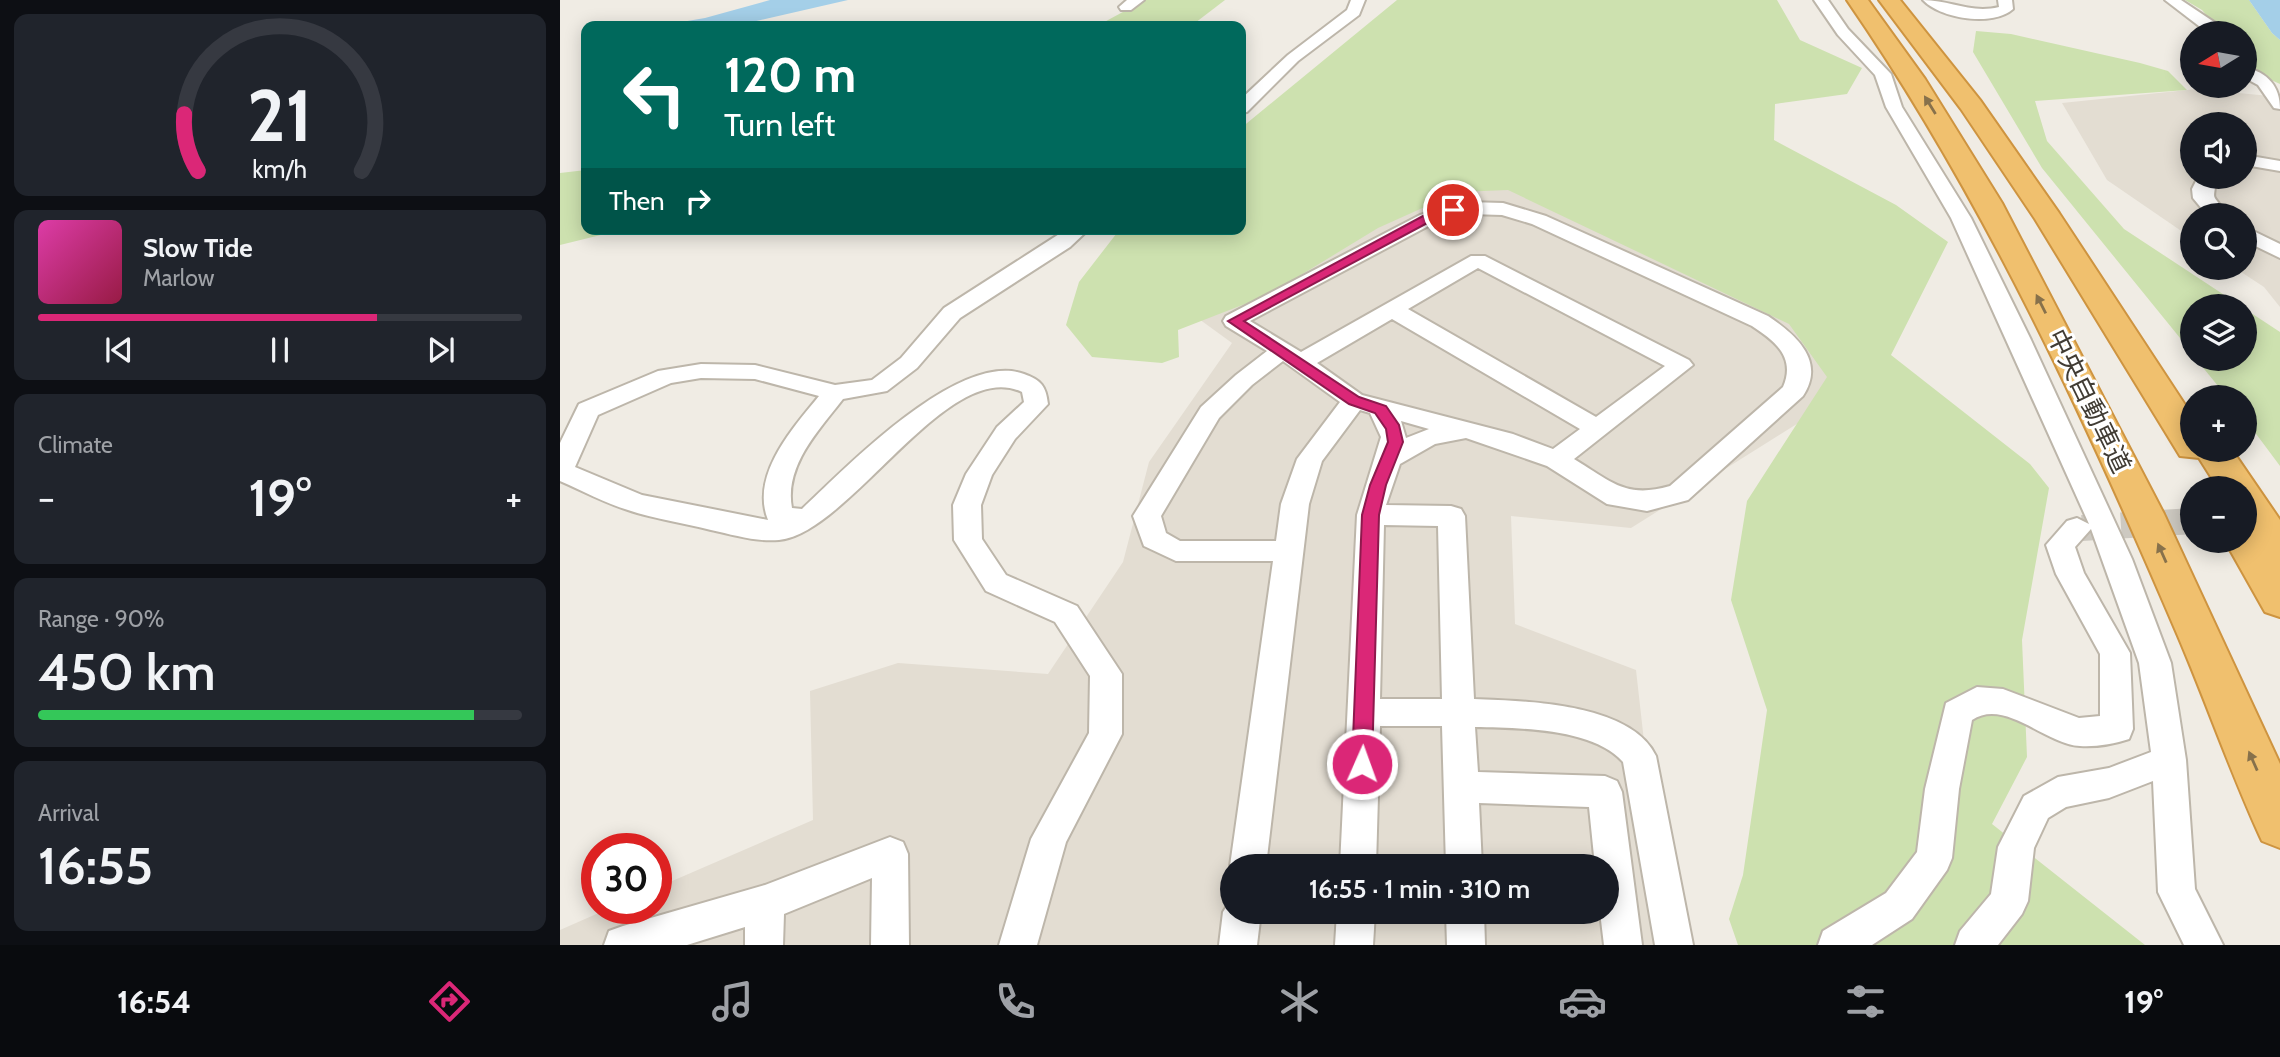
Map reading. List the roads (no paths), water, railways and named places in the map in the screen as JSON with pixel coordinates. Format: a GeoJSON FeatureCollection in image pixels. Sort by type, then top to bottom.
{"type":"FeatureCollection","features":[{"type":"Feature","properties":{"kind":"highway","name":"中央自動車道"},"geometry":{"type":"LineString","coordinates":[[1857,0],[1930,104],[2043,307],[2155,537],[2280,824]]}},
{"type":"Feature","properties":{"kind":"highway"},"geometry":{"type":"LineString","coordinates":[[1889,0],[2058,220],[2180,400]]}},
{"type":"Feature","properties":{"kind":"highway"},"geometry":{"type":"LineString","coordinates":[[1971,105],[2108,309],[2180,425]]}},
{"type":"Feature","properties":{"kind":"highway"},"geometry":{"type":"LineString","coordinates":[[2257,517],[2280,552]]}},
{"type":"Feature","properties":{"kind":"highway"},"geometry":{"type":"LineString","coordinates":[[2253,553],[2280,600]]}},
{"type":"Feature","properties":{"kind":"street"},"geometry":{"type":"LineString","coordinates":[[1246,103],[1293,58],[1354,12],[1358,0]]}},
{"type":"Feature","properties":{"kind":"street"},"geometry":{"type":"LineString","coordinates":[[1821,0],[1843,32],[1883,74],[1894,107],[1961,218],[2021,340],[2112,547],[2155,663],[2169,760],[2177,892],[2204,945]]}},
{"type":"Feature","properties":{"kind":"street"},"geometry":{"type":"LineString","coordinates":[[1930,0],[1941,7],[1975,14],[1995,13],[2006,9],[2005,0]]}},
{"type":"Feature","properties":{"kind":"street"},"geometry":{"type":"LineString","coordinates":[[2172,0],[2204,21]]}},
{"type":"Feature","properties":{"kind":"street"},"geometry":{"type":"LineString","coordinates":[[2258,79],[2264,82],[2280,104]]}},
{"type":"Feature","properties":{"kind":"street"},"geometry":{"type":"LineString","coordinates":[[2257,162],[2280,166]]}},
{"type":"Feature","properties":{"kind":"street"},"geometry":{"type":"LineString","coordinates":[[1481,207],[1513,211],[1539,220],[1760,321],[1778,332],[1792,347],[1800,363],[1799,382],[1788,398],[1679,493],[1666,499],[1647,502],[1617,497],[1556,460],[1504,440],[1469,432],[1432,432],[1384,414],[1291,357],[1234,321],[1427,219],[1453,210],[1481,207]]}},
{"type":"Feature","properties":{"kind":"street"},"geometry":{"type":"LineString","coordinates":[[1018,945],[1049,839],[1105,734],[1106,674],[1066,614],[996,583],[968,540],[967,505],[979,474],[1006,433],[1035,404],[1034,388],[1015,379],[993,378],[956,393],[884,447],[808,519],[781,530],[757,530],[636,503],[560,471],[588,410],[666,376],[701,371],[755,372],[835,393],[879,386],[909,363],[952,313],[1072,235]]}},
{"type":"Feature","properties":{"kind":"street"},"geometry":{"type":"LineString","coordinates":[[2257,240],[2280,252]]}},
{"type":"Feature","properties":{"kind":"street"},"geometry":{"type":"LineString","coordinates":[[1288,551],[1176,551],[1154,539],[1147,516],[1210,413],[1244,380],[1393,310],[1478,260],[1681,365],[1556,460]]}},
{"type":"Feature","properties":{"kind":"street"},"geometry":{"type":"LineString","coordinates":[[1393,310],[1597,428]]}},
{"type":"Feature","properties":{"kind":"street"},"geometry":{"type":"LineString","coordinates":[[808,519],[780,517],[776,506],[782,477],[792,450],[835,393]]}},
{"type":"Feature","properties":{"kind":"street"},"geometry":{"type":"LineString","coordinates":[[1358,854],[1371,515],[1378,485],[1395,442],[1384,414]]}},
{"type":"Feature","properties":{"kind":"street"},"geometry":{"type":"LineString","coordinates":[[1250,854],[1288,551],[1295,504],[1303,475],[1318,446],[1384,414]]}},
{"type":"Feature","properties":{"kind":"street"},"geometry":{"type":"LineString","coordinates":[[1390,458],[1432,432]]}},
{"type":"Feature","properties":{"kind":"street"},"geometry":{"type":"LineString","coordinates":[[1371,515],[1451,516],[1464,854]]}},
{"type":"Feature","properties":{"kind":"street"},"geometry":{"type":"LineString","coordinates":[[1837,945],[1899,906],[1934,858],[1942,789],[1957,713],[1978,700],[2003,702],[2078,732],[2117,729],[2115,653],[2070,574],[2060,545],[2077,528]]}},
{"type":"Feature","properties":{"kind":"street"},"geometry":{"type":"LineString","coordinates":[[2115,653],[2155,663]]}},
{"type":"Feature","properties":{"kind":"street"},"geometry":{"type":"LineString","coordinates":[[1364,713],[1458,712],[1562,721],[1618,735],[1639,756],[1674,945]]}},
{"type":"Feature","properties":{"kind":"street"},"geometry":{"type":"LineString","coordinates":[[1975,945],[2009,901],[2016,847],[2036,807],[2058,793],[2109,783],[2169,760]]}},
{"type":"Feature","properties":{"kind":"street"},"geometry":{"type":"LineString","coordinates":[[1461,787],[1605,792],[1623,945]]}},
{"type":"Feature","properties":{"kind":"street"},"geometry":{"type":"LineString","coordinates":[[623,945],[765,903],[890,854],[890,945]]}},
{"type":"Feature","properties":{"kind":"street"},"geometry":{"type":"LineString","coordinates":[[764,945],[765,903]]}},
{"type":"Feature","properties":{"kind":"street"},"geometry":{"type":"LineString","coordinates":[[1238,945],[1241,924]]}},
{"type":"Feature","properties":{"kind":"street"},"geometry":{"type":"LineString","coordinates":[[1354,945],[1355,924]]}},
{"type":"Feature","properties":{"kind":"street"},"geometry":{"type":"LineString","coordinates":[[1465,924],[1466,945]]}},
{"type":"Feature","properties":{"kind":"water"},"geometry":{"type":"Polygon","coordinates":[[[770,0],[848,0],[757,21],[687,21],[770,0]]]}},
{"type":"Feature","properties":{"kind":"water"},"geometry":{"type":"Polygon","coordinates":[[[2249,0],[2280,0],[2280,40],[2272,33],[2249,0]]]}},
{"type":"Feature","properties":{"kind":"tunnel"},"geometry":{"type":"LineString","coordinates":[[2082,528],[2180,522]]}}]}
